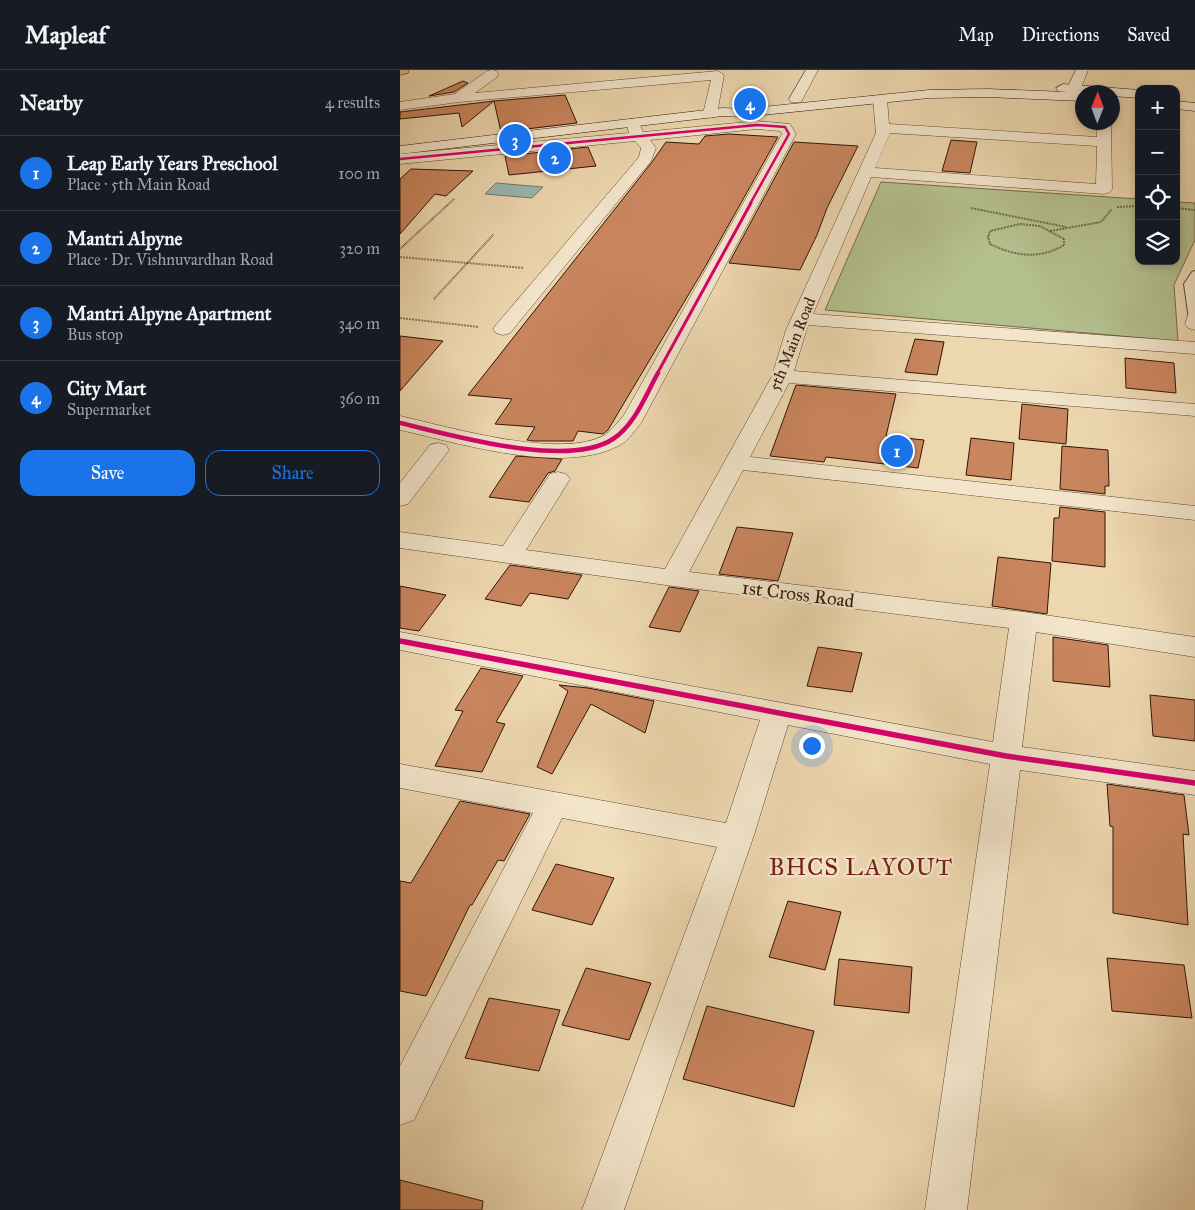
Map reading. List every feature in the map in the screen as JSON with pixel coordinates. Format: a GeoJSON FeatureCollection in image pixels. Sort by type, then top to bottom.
{"type":"FeatureCollection","features":[{"type":"Feature","properties":{"kind":"street"},"geometry":{"type":"LineString","coordinates":[[629,83],[642,70]]}},
{"type":"Feature","properties":{"kind":"street"},"geometry":{"type":"LineString","coordinates":[[796,99],[812,70]]}},
{"type":"Feature","properties":{"kind":"street"},"geometry":{"type":"LineString","coordinates":[[1079,85],[1082,70]]}},
{"type":"Feature","properties":{"kind":"street"},"geometry":{"type":"LineString","coordinates":[[400,106],[458,98],[629,83],[720,72],[717,113]]}},
{"type":"Feature","properties":{"kind":"street"},"geometry":{"type":"LineString","coordinates":[[458,98],[492,74]]}},
{"type":"Feature","properties":{"kind":"street"},"geometry":{"type":"LineString","coordinates":[[553,90],[567,76]]}},
{"type":"Feature","properties":{"kind":"street"},"geometry":{"type":"LineString","coordinates":[[636,129],[717,113],[738,106],[883,90],[960,86],[1075,94]]}},
{"type":"Feature","properties":{"kind":"street"},"geometry":{"type":"LineString","coordinates":[[717,113],[743,113],[929,94],[1075,94]]}},
{"type":"Feature","properties":{"kind":"street"},"geometry":{"type":"LineString","coordinates":[[1120,94],[1135,94]]}},
{"type":"Feature","properties":{"kind":"street"},"geometry":{"type":"LineString","coordinates":[[1180,98],[1195,100]]}},
{"type":"Feature","properties":{"kind":"street","name":"5th Main Road"},"geometry":{"type":"LineString","coordinates":[[673,578],[782,376],[801,319],[866,172],[883,128],[880,99]]}},
{"type":"Feature","properties":{"kind":"street"},"geometry":{"type":"LineString","coordinates":[[1120,99],[1135,101]]}},
{"type":"Feature","properties":{"kind":"street"},"geometry":{"type":"LineString","coordinates":[[1180,105],[1195,107]]}},
{"type":"Feature","properties":{"kind":"street"},"geometry":{"type":"LineString","coordinates":[[400,159],[470,147],[636,129],[757,125],[785,127],[789,134],[633,418],[613,440],[583,451],[535,450],[400,423]]}},
{"type":"Feature","properties":{"kind":"street"},"geometry":{"type":"LineString","coordinates":[[883,128],[1103,142]]}},
{"type":"Feature","properties":{"kind":"street"},"geometry":{"type":"LineString","coordinates":[[503,329],[646,158],[649,148],[636,129]]}},
{"type":"Feature","properties":{"kind":"street"},"geometry":{"type":"LineString","coordinates":[[866,172],[1104,189],[1104,130]]}},
{"type":"Feature","properties":{"kind":"street"},"geometry":{"type":"LineString","coordinates":[[400,150],[470,147]]}},
{"type":"Feature","properties":{"kind":"street"},"geometry":{"type":"LineString","coordinates":[[801,319],[1195,348]]}},
{"type":"Feature","properties":{"kind":"street"},"geometry":{"type":"LineString","coordinates":[[782,376],[1195,410]]}},
{"type":"Feature","properties":{"kind":"street"},"geometry":{"type":"LineString","coordinates":[[400,499],[438,450]]}},
{"type":"Feature","properties":{"kind":"street"},"geometry":{"type":"LineString","coordinates":[[736,462],[1195,513]]}},
{"type":"Feature","properties":{"kind":"street"},"geometry":{"type":"LineString","coordinates":[[509,556],[558,479]]}},
{"type":"Feature","properties":{"kind":"street","name":"1st Cross Road"},"geometry":{"type":"LineString","coordinates":[[400,540],[673,578],[1024,621],[1195,647]]}},
{"type":"Feature","properties":{"kind":"street"},"geometry":{"type":"LineString","coordinates":[[946,1210],[1024,621]]}},
{"type":"Feature","properties":{"kind":"street"},"geometry":{"type":"LineString","coordinates":[[400,641],[1006,756],[1195,789]]}},
{"type":"Feature","properties":{"kind":"street"},"geometry":{"type":"LineString","coordinates":[[603,1210],[737,838],[777,712]]}},
{"type":"Feature","properties":{"kind":"street"},"geometry":{"type":"LineString","coordinates":[[400,776],[737,838]]}},
{"type":"Feature","properties":{"kind":"street"},"geometry":{"type":"LineString","coordinates":[[400,1106],[553,804]]}},
{"type":"Feature","properties":{"kind":"lane"},"geometry":{"type":"LineString","coordinates":[[1195,274],[1189,284],[1195,321]]}},
{"type":"Feature","properties":{"kind":"path"},"geometry":{"type":"LineString","coordinates":[[400,249],[455,198]]}},
{"type":"Feature","properties":{"kind":"path"},"geometry":{"type":"LineString","coordinates":[[1050,231],[1064,239],[1064,245],[1056,251],[1043,254],[1020,255],[1002,251],[990,244],[988,237],[990,231],[1013,225],[1040,226],[1050,231],[1101,222],[1112,208],[1135,206]]}},
{"type":"Feature","properties":{"kind":"path"},"geometry":{"type":"LineString","coordinates":[[971,208],[1068,228]]}},
{"type":"Feature","properties":{"kind":"path"},"geometry":{"type":"LineString","coordinates":[[1180,208],[1195,210]]}},
{"type":"Feature","properties":{"kind":"path"},"geometry":{"type":"LineString","coordinates":[[434,299],[494,234]]}},
{"type":"Feature","properties":{"kind":"path"},"geometry":{"type":"LineString","coordinates":[[400,257],[552,270]]}},
{"type":"Feature","properties":{"kind":"path"},"geometry":{"type":"LineString","coordinates":[[400,318],[503,329]]}},
{"type":"Feature","properties":{"kind":"green space"},"geometry":{"type":"Polygon","coordinates":[[[881,182],[1135,199],[1135,265],[1180,265],[1180,202],[1195,203],[1195,240],[1174,285],[1178,341],[825,310],[881,182]]]}},
{"type":"Feature","properties":{"kind":"water"},"geometry":{"type":"Polygon","coordinates":[[[496,183],[543,187],[532,198],[485,194],[496,183]]]}},
{"type":"Feature","properties":{"kind":"building"},"geometry":{"type":"Polygon","coordinates":[[[463,81],[468,83],[454,92],[429,96],[463,81]]]}},
{"type":"Feature","properties":{"kind":"building"},"geometry":{"type":"Polygon","coordinates":[[[565,95],[577,123],[501,132],[494,101],[565,95]]]}},
{"type":"Feature","properties":{"kind":"building"},"geometry":{"type":"Polygon","coordinates":[[[494,101],[462,127],[459,113],[400,119],[400,112],[494,101]]]}},
{"type":"Feature","properties":{"kind":"building"},"geometry":{"type":"Polygon","coordinates":[[[729,134],[778,137],[705,267],[608,430],[603,434],[578,431],[573,441],[534,441],[527,440],[535,427],[495,424],[512,399],[468,395],[666,142],[699,144],[705,136],[729,134]]]}},
{"type":"Feature","properties":{"kind":"building"},"geometry":{"type":"Polygon","coordinates":[[[951,140],[977,142],[970,173],[942,171],[951,140]]]}},
{"type":"Feature","properties":{"kind":"building"},"geometry":{"type":"Polygon","coordinates":[[[794,142],[858,146],[827,208],[817,235],[800,270],[729,263],[794,142]]]}},
{"type":"Feature","properties":{"kind":"building"},"geometry":{"type":"Polygon","coordinates":[[[588,147],[596,166],[509,175],[505,156],[588,147]]]}},
{"type":"Feature","properties":{"kind":"building"},"geometry":{"type":"Polygon","coordinates":[[[411,169],[473,171],[446,196],[435,194],[400,234],[400,179],[411,169]]]}},
{"type":"Feature","properties":{"kind":"building"},"geometry":{"type":"Polygon","coordinates":[[[400,336],[443,341],[400,391],[400,336]]]}},
{"type":"Feature","properties":{"kind":"building"},"geometry":{"type":"Polygon","coordinates":[[[915,339],[944,342],[937,375],[905,372],[915,339]]]}},
{"type":"Feature","properties":{"kind":"building"},"geometry":{"type":"Polygon","coordinates":[[[1125,358],[1174,363],[1176,393],[1126,388],[1125,358]]]}},
{"type":"Feature","properties":{"kind":"building"},"geometry":{"type":"Polygon","coordinates":[[[796,385],[896,394],[886,436],[924,440],[918,468],[826,457],[824,462],[770,456],[796,385]]]}},
{"type":"Feature","properties":{"kind":"building"},"geometry":{"type":"Polygon","coordinates":[[[1022,404],[1068,409],[1066,444],[1019,439],[1022,404]]]}},
{"type":"Feature","properties":{"kind":"building"},"geometry":{"type":"Polygon","coordinates":[[[971,438],[1014,443],[1011,480],[966,475],[971,438]]]}},
{"type":"Feature","properties":{"kind":"building"},"geometry":{"type":"Polygon","coordinates":[[[1062,446],[1108,450],[1109,486],[1105,486],[1105,494],[1060,489],[1062,446]]]}},
{"type":"Feature","properties":{"kind":"building"},"geometry":{"type":"Polygon","coordinates":[[[516,456],[562,459],[555,471],[548,473],[529,502],[489,497],[516,456]]]}},
{"type":"Feature","properties":{"kind":"building"},"geometry":{"type":"Polygon","coordinates":[[[1060,507],[1105,512],[1105,567],[1052,561],[1054,518],[1059,518],[1060,507]]]}},
{"type":"Feature","properties":{"kind":"building"},"geometry":{"type":"Polygon","coordinates":[[[737,527],[793,533],[778,581],[719,574],[737,527]]]}},
{"type":"Feature","properties":{"kind":"building"},"geometry":{"type":"Polygon","coordinates":[[[998,557],[1051,563],[1047,614],[992,606],[998,557]]]}},
{"type":"Feature","properties":{"kind":"building"},"geometry":{"type":"Polygon","coordinates":[[[510,565],[582,575],[568,599],[530,593],[521,606],[485,599],[510,565]]]}},
{"type":"Feature","properties":{"kind":"building"},"geometry":{"type":"Polygon","coordinates":[[[400,586],[446,595],[419,631],[400,628],[400,586]]]}},
{"type":"Feature","properties":{"kind":"building"},"geometry":{"type":"Polygon","coordinates":[[[669,587],[699,591],[680,632],[649,627],[669,587]]]}},
{"type":"Feature","properties":{"kind":"building"},"geometry":{"type":"Polygon","coordinates":[[[1053,637],[1108,645],[1110,687],[1053,681],[1053,637]]]}},
{"type":"Feature","properties":{"kind":"building"},"geometry":{"type":"Polygon","coordinates":[[[818,647],[862,653],[852,692],[807,686],[818,647]]]}},
{"type":"Feature","properties":{"kind":"building"},"geometry":{"type":"Polygon","coordinates":[[[481,668],[523,676],[496,722],[505,724],[482,772],[435,766],[463,711],[455,710],[481,668]]]}},
{"type":"Feature","properties":{"kind":"building"},"geometry":{"type":"Polygon","coordinates":[[[559,685],[588,688],[654,701],[645,733],[591,704],[552,774],[537,767],[568,691],[559,685]]]}},
{"type":"Feature","properties":{"kind":"building"},"geometry":{"type":"Polygon","coordinates":[[[1150,695],[1195,700],[1195,741],[1153,736],[1150,695]]]}},
{"type":"Feature","properties":{"kind":"building"},"geometry":{"type":"Polygon","coordinates":[[[1107,784],[1184,795],[1189,835],[1183,834],[1188,925],[1113,913],[1113,827],[1110,826],[1107,784]]]}},
{"type":"Feature","properties":{"kind":"building"},"geometry":{"type":"Polygon","coordinates":[[[460,801],[530,814],[504,861],[498,860],[472,905],[470,905],[426,996],[400,991],[400,881],[411,883],[460,801]]]}},
{"type":"Feature","properties":{"kind":"building"},"geometry":{"type":"Polygon","coordinates":[[[556,864],[614,878],[592,925],[532,910],[556,864]]]}},
{"type":"Feature","properties":{"kind":"building"},"geometry":{"type":"Polygon","coordinates":[[[788,901],[841,912],[825,970],[769,957],[788,901]]]}},
{"type":"Feature","properties":{"kind":"building"},"geometry":{"type":"Polygon","coordinates":[[[1107,958],[1184,965],[1192,1018],[1112,1011],[1107,958]]]}},
{"type":"Feature","properties":{"kind":"building"},"geometry":{"type":"Polygon","coordinates":[[[839,959],[912,967],[909,1013],[834,1005],[839,959]]]}},
{"type":"Feature","properties":{"kind":"building"},"geometry":{"type":"Polygon","coordinates":[[[586,968],[651,983],[629,1040],[562,1025],[586,968]]]}},
{"type":"Feature","properties":{"kind":"building"},"geometry":{"type":"Polygon","coordinates":[[[489,998],[560,1010],[539,1071],[465,1058],[489,998]]]}},
{"type":"Feature","properties":{"kind":"building"},"geometry":{"type":"Polygon","coordinates":[[[707,1006],[814,1031],[794,1107],[683,1079],[707,1006]]]}},
{"type":"Feature","properties":{"kind":"building"},"geometry":{"type":"Polygon","coordinates":[[[400,1180],[483,1201],[482,1210],[400,1210],[400,1180]]]}},
{"type":"Feature","properties":{"kind":"cycle path"},"geometry":{"type":"LineString","coordinates":[[400,159],[757,125],[785,127],[789,134],[633,418],[615,438],[592,448],[567,451],[539,450],[478,441],[400,423]]}},
{"type":"Feature","properties":{"kind":"cycle path"},"geometry":{"type":"LineString","coordinates":[[400,641],[1006,756],[1195,783]]}},
{"type":"Feature","properties":{"kind":"place","name":"City Mart"},"geometry":{"type":"Point","coordinates":[750,104]}},
{"type":"Feature","properties":{"kind":"place","name":"Mantri Alpyne Apartment"},"geometry":{"type":"Point","coordinates":[515,140]}},
{"type":"Feature","properties":{"kind":"place","name":"Mantri Alpyne"},"geometry":{"type":"Point","coordinates":[555,158]}},
{"type":"Feature","properties":{"kind":"place","name":"Leap Early Years Preschool"},"geometry":{"type":"Point","coordinates":[897,451]}},
{"type":"Feature","properties":{"kind":"district","name":"BHCS LAYOUT"},"geometry":{"type":"Point","coordinates":[861,867]}}]}
